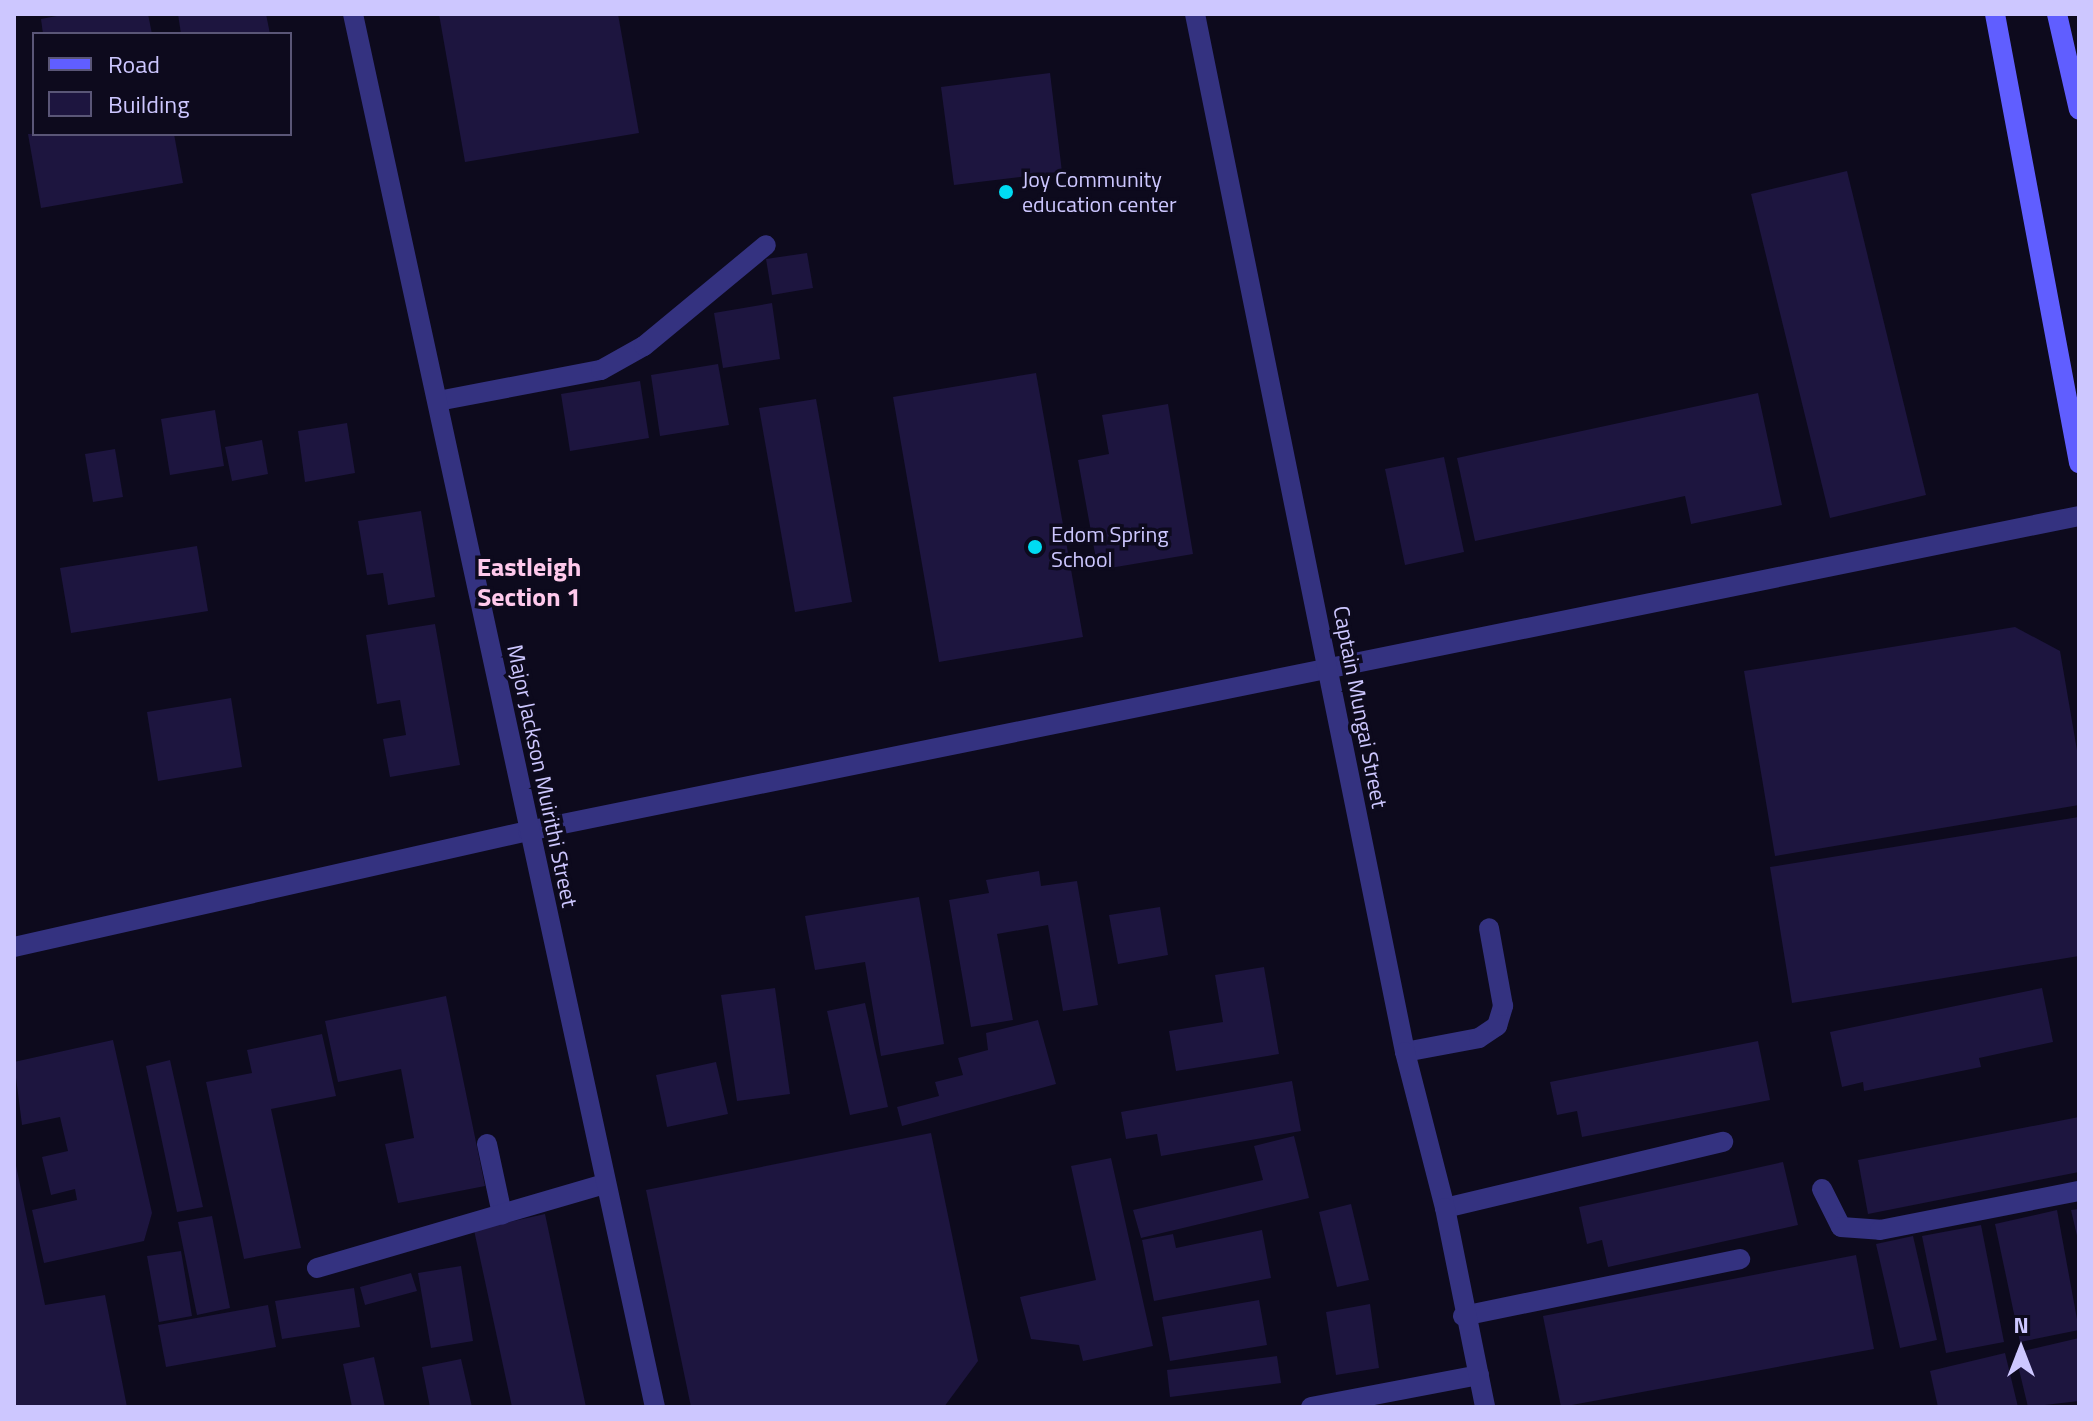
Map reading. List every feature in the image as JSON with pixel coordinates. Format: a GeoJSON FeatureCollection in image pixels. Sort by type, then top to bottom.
{"type":"FeatureCollection","features":[{"type":"Feature","properties":{"kind":"main road"},"geometry":{"type":"LineString","coordinates":[[1995,14],[2079,463]]}},
{"type":"Feature","properties":{"kind":"main road"},"geometry":{"type":"LineString","coordinates":[[2057,14],[2079,110]]}},
{"type":"Feature","properties":{"kind":"street","name":"Major Jackson Muirithi Street"},"geometry":{"type":"LineString","coordinates":[[353,14],[655,1407]]}},
{"type":"Feature","properties":{"kind":"street","name":"Captain Mungai Street"},"geometry":{"type":"LineString","coordinates":[[1195,14],[1405,1052],[1445,1208],[1463,1316],[1485,1407]]}},
{"type":"Feature","properties":{"kind":"street"},"geometry":{"type":"LineString","coordinates":[[438,401],[601,370],[644,346],[766,245]]}},
{"type":"Feature","properties":{"kind":"street"},"geometry":{"type":"LineString","coordinates":[[14,947],[528,831],[1329,672],[2079,516]]}},
{"type":"Feature","properties":{"kind":"street"},"geometry":{"type":"LineString","coordinates":[[1405,1052],[1479,1038],[1497,1026],[1503,1006],[1489,928]]}},
{"type":"Feature","properties":{"kind":"street"},"geometry":{"type":"LineString","coordinates":[[1445,1208],[1723,1142]]}},
{"type":"Feature","properties":{"kind":"street"},"geometry":{"type":"LineString","coordinates":[[487,1144],[502,1214]]}},
{"type":"Feature","properties":{"kind":"street"},"geometry":{"type":"LineString","coordinates":[[317,1268],[605,1184]]}},
{"type":"Feature","properties":{"kind":"street"},"geometry":{"type":"LineString","coordinates":[[1822,1189],[1841,1227],[1880,1230],[2079,1191]]}},
{"type":"Feature","properties":{"kind":"street"},"geometry":{"type":"LineString","coordinates":[[1463,1316],[1740,1259]]}},
{"type":"Feature","properties":{"kind":"street"},"geometry":{"type":"LineString","coordinates":[[1311,1407],[1479,1375]]}},
{"type":"Feature","properties":{"kind":"building"},"geometry":{"type":"Polygon","coordinates":[[[67,14],[148,14],[152,32],[43,32],[41,19],[67,14]]]}},
{"type":"Feature","properties":{"kind":"building"},"geometry":{"type":"Polygon","coordinates":[[[178,14],[266,14],[270,32],[181,32],[178,14]]]}},
{"type":"Feature","properties":{"kind":"building"},"geometry":{"type":"Polygon","coordinates":[[[439,14],[618,14],[639,133],[465,162],[439,14]]]}},
{"type":"Feature","properties":{"kind":"building"},"geometry":{"type":"Polygon","coordinates":[[[1050,73],[1062,172],[954,185],[941,87],[1050,73]]]}},
{"type":"Feature","properties":{"kind":"building"},"geometry":{"type":"Polygon","coordinates":[[[28,134],[174,136],[183,183],[41,208],[28,134]]]}},
{"type":"Feature","properties":{"kind":"building"},"geometry":{"type":"Polygon","coordinates":[[[1847,171],[1926,495],[1830,518],[1751,194],[1847,171]]]}},
{"type":"Feature","properties":{"kind":"building"},"geometry":{"type":"Polygon","coordinates":[[[807,253],[813,288],[772,295],[766,259],[807,253]]]}},
{"type":"Feature","properties":{"kind":"building"},"geometry":{"type":"Polygon","coordinates":[[[772,303],[780,359],[723,368],[714,313],[772,303]]]}},
{"type":"Feature","properties":{"kind":"building"},"geometry":{"type":"Polygon","coordinates":[[[718,364],[729,425],[660,436],[651,375],[718,364]]]}},
{"type":"Feature","properties":{"kind":"building"},"geometry":{"type":"Polygon","coordinates":[[[1036,373],[1083,637],[939,662],[893,397],[1036,373]]]}},
{"type":"Feature","properties":{"kind":"building"},"geometry":{"type":"Polygon","coordinates":[[[640,381],[649,438],[570,451],[561,394],[640,381]]]}},
{"type":"Feature","properties":{"kind":"building"},"geometry":{"type":"Polygon","coordinates":[[[1758,393],[1782,505],[1691,524],[1685,496],[1475,541],[1457,458],[1758,393]]]}},
{"type":"Feature","properties":{"kind":"building"},"geometry":{"type":"Polygon","coordinates":[[[816,399],[852,602],[795,612],[759,408],[816,399]]]}},
{"type":"Feature","properties":{"kind":"building"},"geometry":{"type":"Polygon","coordinates":[[[1168,404],[1193,554],[1098,570],[1078,460],[1109,454],[1102,415],[1168,404]]]}},
{"type":"Feature","properties":{"kind":"building"},"geometry":{"type":"Polygon","coordinates":[[[215,410],[224,466],[170,475],[161,419],[215,410]]]}},
{"type":"Feature","properties":{"kind":"building"},"geometry":{"type":"Polygon","coordinates":[[[347,423],[355,473],[305,482],[298,431],[347,423]]]}},
{"type":"Feature","properties":{"kind":"building"},"geometry":{"type":"Polygon","coordinates":[[[262,440],[268,474],[232,481],[225,447],[262,440]]]}},
{"type":"Feature","properties":{"kind":"building"},"geometry":{"type":"Polygon","coordinates":[[[115,449],[123,497],[93,502],[85,454],[115,449]]]}},
{"type":"Feature","properties":{"kind":"building"},"geometry":{"type":"Polygon","coordinates":[[[1444,457],[1464,552],[1405,565],[1385,469],[1444,457]]]}},
{"type":"Feature","properties":{"kind":"building"},"geometry":{"type":"Polygon","coordinates":[[[421,511],[435,597],[388,605],[383,573],[367,575],[358,521],[421,511]]]}},
{"type":"Feature","properties":{"kind":"building"},"geometry":{"type":"Polygon","coordinates":[[[197,546],[208,611],[71,633],[60,568],[197,546]]]}},
{"type":"Feature","properties":{"kind":"building"},"geometry":{"type":"Polygon","coordinates":[[[435,624],[460,765],[390,777],[383,739],[406,735],[400,700],[377,704],[366,635],[435,624]]]}},
{"type":"Feature","properties":{"kind":"building"},"geometry":{"type":"Polygon","coordinates":[[[2015,627],[2060,651],[2079,762],[2079,805],[1775,856],[1744,671],[2015,627]]]}},
{"type":"Feature","properties":{"kind":"building"},"geometry":{"type":"Polygon","coordinates":[[[231,698],[242,767],[158,781],[147,712],[231,698]]]}},
{"type":"Feature","properties":{"kind":"building"},"geometry":{"type":"Polygon","coordinates":[[[2079,817],[2079,956],[1792,1003],[1770,867],[2079,817]]]}},
{"type":"Feature","properties":{"kind":"building"},"geometry":{"type":"Polygon","coordinates":[[[1039,871],[1041,886],[1077,881],[1098,1005],[1063,1011],[1048,925],[997,934],[1013,1020],[971,1027],[949,900],[989,893],[986,880],[1039,871]]]}},
{"type":"Feature","properties":{"kind":"building"},"geometry":{"type":"Polygon","coordinates":[[[919,897],[944,1044],[881,1056],[865,962],[815,970],[805,916],[919,897]]]}},
{"type":"Feature","properties":{"kind":"building"},"geometry":{"type":"Polygon","coordinates":[[[1160,907],[1168,955],[1118,964],[1109,915],[1160,907]]]}},
{"type":"Feature","properties":{"kind":"building"},"geometry":{"type":"Polygon","coordinates":[[[1264,967],[1279,1054],[1176,1071],[1169,1031],[1223,1022],[1215,975],[1264,967]]]}},
{"type":"Feature","properties":{"kind":"building"},"geometry":{"type":"Polygon","coordinates":[[[775,988],[790,1094],[737,1101],[721,995],[775,988]]]}},
{"type":"Feature","properties":{"kind":"building"},"geometry":{"type":"Polygon","coordinates":[[[2042,988],[2053,1042],[1979,1058],[1981,1067],[1864,1091],[1863,1082],[1842,1087],[1830,1032],[2042,988]]]}},
{"type":"Feature","properties":{"kind":"building"},"geometry":{"type":"Polygon","coordinates":[[[446,996],[485,1186],[398,1203],[385,1144],[414,1138],[401,1069],[338,1082],[325,1021],[446,996]]]}},
{"type":"Feature","properties":{"kind":"building"},"geometry":{"type":"Polygon","coordinates":[[[865,1003],[888,1107],[850,1115],[827,1011],[865,1003]]]}},
{"type":"Feature","properties":{"kind":"building"},"geometry":{"type":"Polygon","coordinates":[[[1038,1020],[1056,1084],[902,1126],[897,1107],[939,1096],[935,1082],[963,1075],[958,1058],[988,1050],[986,1033],[1038,1020]]]}},
{"type":"Feature","properties":{"kind":"building"},"geometry":{"type":"Polygon","coordinates":[[[322,1034],[336,1096],[271,1109],[301,1248],[244,1259],[206,1082],[252,1073],[247,1050],[322,1034]]]}},
{"type":"Feature","properties":{"kind":"building"},"geometry":{"type":"Polygon","coordinates":[[[113,1040],[152,1213],[144,1241],[44,1263],[32,1210],[77,1200],[75,1189],[51,1195],[42,1157],[68,1151],[60,1117],[22,1125],[14,1062],[113,1040]]]}},
{"type":"Feature","properties":{"kind":"building"},"geometry":{"type":"Polygon","coordinates":[[[1758,1041],[1770,1100],[1582,1137],[1577,1111],[1557,1115],[1550,1082],[1758,1041]]]}},
{"type":"Feature","properties":{"kind":"building"},"geometry":{"type":"Polygon","coordinates":[[[170,1060],[203,1207],[177,1212],[146,1066],[170,1060]]]}},
{"type":"Feature","properties":{"kind":"building"},"geometry":{"type":"Polygon","coordinates":[[[716,1062],[728,1114],[667,1127],[656,1075],[716,1062]]]}},
{"type":"Feature","properties":{"kind":"building"},"geometry":{"type":"Polygon","coordinates":[[[1292,1081],[1301,1131],[1161,1156],[1157,1134],[1126,1139],[1121,1112],[1292,1081]]]}},
{"type":"Feature","properties":{"kind":"building"},"geometry":{"type":"Polygon","coordinates":[[[2079,1117],[2079,1172],[1868,1214],[1858,1160],[2079,1117]]]}},
{"type":"Feature","properties":{"kind":"building"},"geometry":{"type":"Polygon","coordinates":[[[931,1133],[978,1361],[944,1407],[691,1407],[646,1190],[931,1133]]]}},
{"type":"Feature","properties":{"kind":"building"},"geometry":{"type":"Polygon","coordinates":[[[1294,1136],[1309,1198],[1141,1238],[1133,1210],[1263,1180],[1254,1146],[1294,1136]]]}},
{"type":"Feature","properties":{"kind":"building"},"geometry":{"type":"Polygon","coordinates":[[[14,1156],[45,1305],[105,1295],[127,1407],[14,1407],[14,1156]]]}},
{"type":"Feature","properties":{"kind":"building"},"geometry":{"type":"Polygon","coordinates":[[[1111,1158],[1153,1346],[1083,1361],[1079,1345],[1031,1339],[1020,1297],[1096,1280],[1071,1166],[1111,1158]]]}},
{"type":"Feature","properties":{"kind":"building"},"geometry":{"type":"Polygon","coordinates":[[[1783,1162],[1798,1225],[1608,1267],[1602,1240],[1587,1244],[1579,1207],[1783,1162]]]}},
{"type":"Feature","properties":{"kind":"building"},"geometry":{"type":"Polygon","coordinates":[[[1351,1204],[1369,1280],[1337,1287],[1319,1212],[1351,1204]]]}},
{"type":"Feature","properties":{"kind":"building"},"geometry":{"type":"Polygon","coordinates":[[[2079,1209],[2079,1240],[2078,1240],[2071,1210],[2079,1209]]]}},
{"type":"Feature","properties":{"kind":"building"},"geometry":{"type":"Polygon","coordinates":[[[2057,1210],[2079,1330],[2020,1342],[1995,1224],[2057,1210]]]}},
{"type":"Feature","properties":{"kind":"building"},"geometry":{"type":"Polygon","coordinates":[[[545,1214],[586,1407],[512,1407],[474,1230],[545,1214]]]}},
{"type":"Feature","properties":{"kind":"building"},"geometry":{"type":"Polygon","coordinates":[[[212,1216],[230,1308],[197,1315],[178,1222],[212,1216]]]}},
{"type":"Feature","properties":{"kind":"building"},"geometry":{"type":"Polygon","coordinates":[[[1981,1225],[2004,1342],[1946,1353],[1922,1236],[1981,1225]]]}},
{"type":"Feature","properties":{"kind":"building"},"geometry":{"type":"Polygon","coordinates":[[[1262,1230],[1271,1278],[1154,1301],[1142,1240],[1173,1234],[1176,1248],[1262,1230]]]}},
{"type":"Feature","properties":{"kind":"building"},"geometry":{"type":"Polygon","coordinates":[[[1913,1236],[1937,1340],[1900,1348],[1876,1244],[1913,1236]]]}},
{"type":"Feature","properties":{"kind":"building"},"geometry":{"type":"Polygon","coordinates":[[[181,1251],[192,1316],[159,1322],[147,1256],[181,1251]]]}},
{"type":"Feature","properties":{"kind":"building"},"geometry":{"type":"Polygon","coordinates":[[[1856,1255],[1874,1349],[1561,1407],[1543,1316],[1856,1255]]]}},
{"type":"Feature","properties":{"kind":"building"},"geometry":{"type":"Polygon","coordinates":[[[461,1266],[473,1341],[431,1348],[418,1273],[461,1266]]]}},
{"type":"Feature","properties":{"kind":"building"},"geometry":{"type":"Polygon","coordinates":[[[411,1273],[417,1291],[365,1305],[360,1287],[411,1273]]]}},
{"type":"Feature","properties":{"kind":"building"},"geometry":{"type":"Polygon","coordinates":[[[354,1288],[360,1327],[282,1339],[275,1301],[354,1288]]]}},
{"type":"Feature","properties":{"kind":"building"},"geometry":{"type":"Polygon","coordinates":[[[1259,1300],[1267,1345],[1170,1361],[1162,1317],[1259,1300]]]}},
{"type":"Feature","properties":{"kind":"building"},"geometry":{"type":"Polygon","coordinates":[[[1370,1304],[1379,1368],[1336,1375],[1326,1312],[1370,1304]]]}},
{"type":"Feature","properties":{"kind":"building"},"geometry":{"type":"Polygon","coordinates":[[[268,1305],[276,1347],[166,1367],[158,1325],[268,1305]]]}},
{"type":"Feature","properties":{"kind":"building"},"geometry":{"type":"Polygon","coordinates":[[[2079,1338],[2079,1401],[2028,1407],[2015,1353],[2079,1338]]]}},
{"type":"Feature","properties":{"kind":"building"},"geometry":{"type":"Polygon","coordinates":[[[2005,1353],[2018,1407],[1938,1407],[1930,1371],[2005,1353]]]}},
{"type":"Feature","properties":{"kind":"building"},"geometry":{"type":"Polygon","coordinates":[[[1277,1356],[1281,1383],[1170,1397],[1167,1370],[1277,1356]]]}},
{"type":"Feature","properties":{"kind":"building"},"geometry":{"type":"Polygon","coordinates":[[[374,1357],[385,1407],[352,1407],[343,1364],[374,1357]]]}},
{"type":"Feature","properties":{"kind":"building"},"geometry":{"type":"Polygon","coordinates":[[[461,1359],[472,1407],[430,1407],[422,1367],[461,1359]]]}},
{"type":"Feature","properties":{"kind":"place","name":"Joy Community education center"},"geometry":{"type":"Point","coordinates":[1006,192]}},
{"type":"Feature","properties":{"kind":"place","name":"Edom Spring School"},"geometry":{"type":"Point","coordinates":[1035,547]}},
{"type":"Feature","properties":{"kind":"district","name":"Eastleigh Section 1"},"geometry":{"type":"Point","coordinates":[529,582]}}]}
